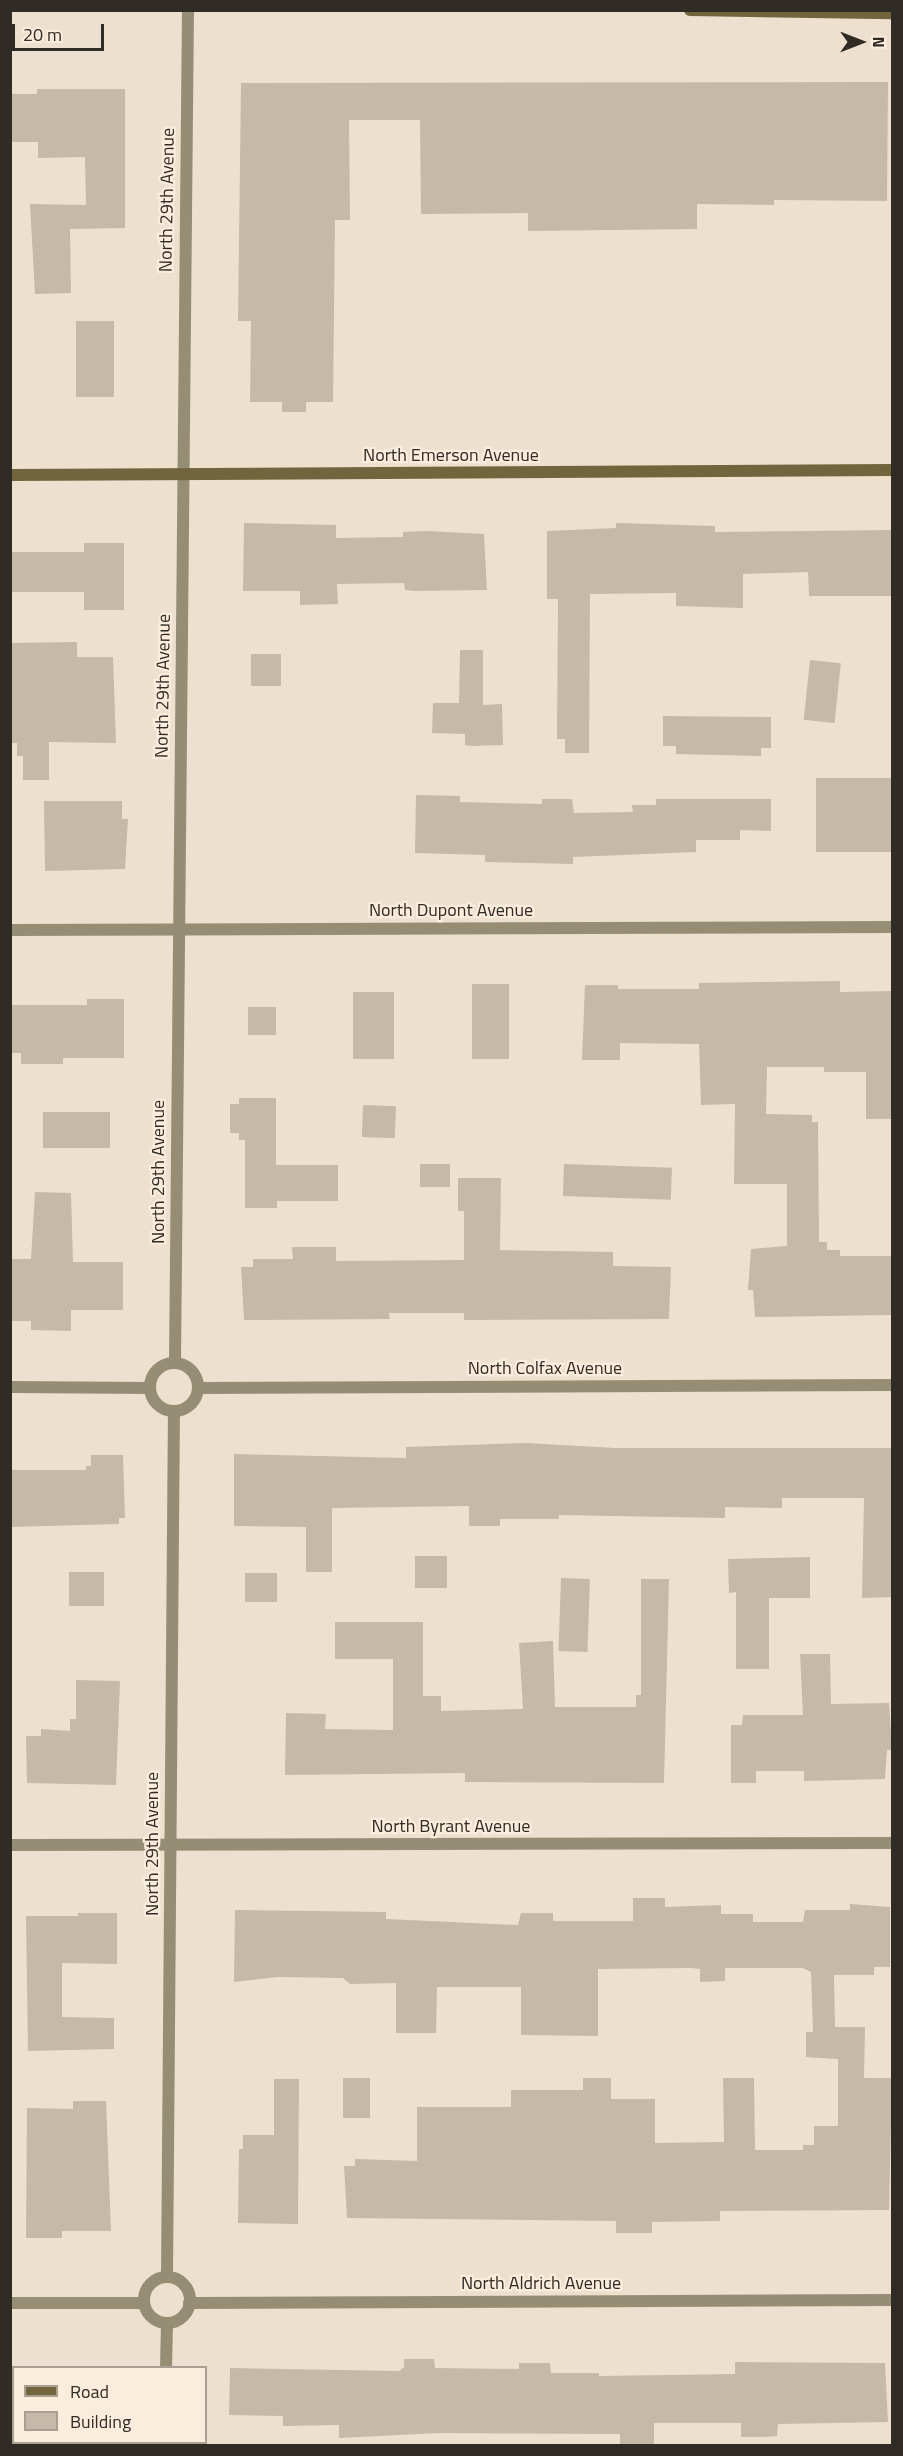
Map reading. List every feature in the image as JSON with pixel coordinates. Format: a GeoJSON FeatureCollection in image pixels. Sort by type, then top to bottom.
{"type":"FeatureCollection","features":[{"type":"Feature","properties":{"kind":"street","name":"North 29th Avenue"},"geometry":{"type":"LineString","coordinates":[[175,1362],[188,10]]}},
{"type":"Feature","properties":{"kind":"street"},"geometry":{"type":"LineString","coordinates":[[690,10],[892,13]]}},
{"type":"Feature","properties":{"kind":"street","name":"North Emerson Avenue"},"geometry":{"type":"LineString","coordinates":[[10,475],[892,470]]}},
{"type":"Feature","properties":{"kind":"street","name":"North Dupont Avenue"},"geometry":{"type":"LineString","coordinates":[[10,930],[892,927]]}},
{"type":"Feature","properties":{"kind":"street"},"geometry":{"type":"LineString","coordinates":[[175,1362],[194,1373],[198,1388],[188,1406],[174,1411],[160,1407],[149,1388],[160,1367],[175,1362]]}},
{"type":"Feature","properties":{"kind":"street","name":"North Colfax Avenue"},"geometry":{"type":"LineString","coordinates":[[198,1388],[892,1385]]}},
{"type":"Feature","properties":{"kind":"street"},"geometry":{"type":"LineString","coordinates":[[10,1387],[149,1388]]}},
{"type":"Feature","properties":{"kind":"street","name":"North 29th Avenue"},"geometry":{"type":"LineString","coordinates":[[167,2277],[174,1411]]}},
{"type":"Feature","properties":{"kind":"street","name":"North Byrant Avenue"},"geometry":{"type":"LineString","coordinates":[[10,1845],[892,1843]]}},
{"type":"Feature","properties":{"kind":"street"},"geometry":{"type":"LineString","coordinates":[[167,2277],[186,2288],[189,2302],[179,2319],[167,2323],[154,2319],[144,2302],[153,2282],[167,2277]]}},
{"type":"Feature","properties":{"kind":"street","name":"North Aldrich Avenue"},"geometry":{"type":"LineString","coordinates":[[189,2302],[892,2300]]}},
{"type":"Feature","properties":{"kind":"street"},"geometry":{"type":"LineString","coordinates":[[10,2303],[144,2302]]}},
{"type":"Feature","properties":{"kind":"street"},"geometry":{"type":"LineString","coordinates":[[166,2366],[167,2323]]}},
{"type":"Feature","properties":{"kind":"building"},"geometry":{"type":"Polygon","coordinates":[[[888,82],[887,201],[774,200],[774,205],[697,204],[697,229],[528,231],[528,213],[421,214],[420,120],[349,120],[350,220],[335,220],[333,402],[306,402],[306,412],[282,412],[282,402],[250,402],[251,321],[238,321],[241,83],[888,82]]]}},
{"type":"Feature","properties":{"kind":"building"},"geometry":{"type":"Polygon","coordinates":[[[37,89],[125,89],[125,228],[70,229],[71,293],[35,294],[30,204],[86,205],[85,157],[38,158],[38,142],[10,142],[10,94],[37,94],[37,89]]]}},
{"type":"Feature","properties":{"kind":"building"},"geometry":{"type":"Polygon","coordinates":[[[76,321],[114,321],[114,397],[76,397],[76,321]]]}},
{"type":"Feature","properties":{"kind":"building"},"geometry":{"type":"Polygon","coordinates":[[[244,523],[336,525],[336,538],[403,537],[403,532],[428,531],[484,534],[487,590],[416,591],[405,590],[404,583],[337,584],[338,604],[300,605],[300,591],[243,591],[244,523]]]}},
{"type":"Feature","properties":{"kind":"building"},"geometry":{"type":"Polygon","coordinates":[[[616,523],[715,526],[715,532],[892,530],[892,596],[809,596],[808,572],[743,574],[743,608],[676,606],[676,593],[590,594],[589,753],[565,753],[565,739],[557,739],[558,599],[547,599],[547,531],[616,528],[616,523]]]}},
{"type":"Feature","properties":{"kind":"building"},"geometry":{"type":"Polygon","coordinates":[[[84,543],[124,543],[124,610],[84,610],[84,592],[10,592],[10,552],[84,552],[84,543]]]}},
{"type":"Feature","properties":{"kind":"building"},"geometry":{"type":"Polygon","coordinates":[[[77,642],[77,657],[113,657],[116,743],[49,742],[49,780],[23,780],[23,756],[17,756],[17,743],[10,743],[10,643],[77,642]]]}},
{"type":"Feature","properties":{"kind":"building"},"geometry":{"type":"Polygon","coordinates":[[[460,650],[483,650],[483,705],[502,704],[503,745],[465,745],[465,734],[432,733],[433,703],[459,703],[460,650]]]}},
{"type":"Feature","properties":{"kind":"building"},"geometry":{"type":"Polygon","coordinates":[[[251,654],[281,654],[281,686],[251,686],[251,654]]]}},
{"type":"Feature","properties":{"kind":"building"},"geometry":{"type":"Polygon","coordinates":[[[810,660],[841,663],[835,723],[804,720],[810,660]]]}},
{"type":"Feature","properties":{"kind":"building"},"geometry":{"type":"Polygon","coordinates":[[[663,716],[771,717],[771,748],[761,748],[761,756],[676,754],[676,746],[663,746],[663,716]]]}},
{"type":"Feature","properties":{"kind":"building"},"geometry":{"type":"Polygon","coordinates":[[[816,778],[892,778],[892,852],[816,852],[816,778]]]}},
{"type":"Feature","properties":{"kind":"building"},"geometry":{"type":"Polygon","coordinates":[[[416,795],[460,796],[460,802],[542,804],[542,799],[572,799],[574,813],[633,812],[632,805],[656,805],[656,799],[771,799],[771,831],[740,830],[740,840],[696,840],[696,852],[573,857],[573,864],[485,862],[485,855],[415,853],[416,795]]]}},
{"type":"Feature","properties":{"kind":"building"},"geometry":{"type":"Polygon","coordinates":[[[44,801],[122,801],[122,819],[128,819],[125,869],[45,871],[44,801]]]}},
{"type":"Feature","properties":{"kind":"building"},"geometry":{"type":"Polygon","coordinates":[[[840,981],[840,992],[892,991],[892,1119],[866,1119],[866,1072],[824,1072],[824,1067],[767,1067],[766,1114],[812,1115],[812,1122],[818,1122],[819,1242],[827,1242],[827,1250],[840,1250],[840,1256],[892,1256],[892,1315],[755,1317],[753,1290],[748,1290],[751,1249],[787,1246],[787,1184],[734,1184],[735,1104],[701,1105],[699,1044],[620,1043],[620,1060],[582,1060],[585,985],[618,985],[618,989],[699,989],[699,983],[840,981]]]}},
{"type":"Feature","properties":{"kind":"building"},"geometry":{"type":"Polygon","coordinates":[[[472,984],[509,984],[509,1059],[472,1059],[472,984]]]}},
{"type":"Feature","properties":{"kind":"building"},"geometry":{"type":"Polygon","coordinates":[[[353,992],[394,992],[394,1059],[353,1059],[353,992]]]}},
{"type":"Feature","properties":{"kind":"building"},"geometry":{"type":"Polygon","coordinates":[[[87,999],[124,999],[124,1058],[63,1058],[63,1064],[21,1064],[21,1053],[10,1053],[10,1005],[87,1005],[87,999]]]}},
{"type":"Feature","properties":{"kind":"building"},"geometry":{"type":"Polygon","coordinates":[[[248,1007],[276,1007],[276,1035],[248,1035],[248,1007]]]}},
{"type":"Feature","properties":{"kind":"building"},"geometry":{"type":"Polygon","coordinates":[[[239,1098],[276,1098],[276,1165],[338,1165],[338,1201],[277,1201],[277,1208],[245,1208],[245,1140],[239,1140],[239,1133],[230,1133],[230,1104],[239,1104],[239,1098]]]}},
{"type":"Feature","properties":{"kind":"building"},"geometry":{"type":"Polygon","coordinates":[[[363,1105],[396,1106],[395,1138],[362,1137],[363,1105]]]}},
{"type":"Feature","properties":{"kind":"building"},"geometry":{"type":"Polygon","coordinates":[[[43,1112],[110,1112],[110,1148],[43,1148],[43,1112]]]}},
{"type":"Feature","properties":{"kind":"building"},"geometry":{"type":"Polygon","coordinates":[[[420,1164],[450,1164],[450,1187],[420,1187],[420,1164]]]}},
{"type":"Feature","properties":{"kind":"building"},"geometry":{"type":"Polygon","coordinates":[[[564,1164],[672,1168],[671,1200],[563,1196],[564,1164]]]}},
{"type":"Feature","properties":{"kind":"building"},"geometry":{"type":"Polygon","coordinates":[[[458,1178],[501,1178],[500,1250],[613,1252],[613,1266],[671,1267],[669,1319],[464,1320],[464,1313],[389,1313],[390,1319],[244,1320],[241,1267],[253,1267],[253,1259],[293,1259],[292,1247],[336,1247],[336,1261],[464,1260],[464,1211],[458,1211],[458,1178]]]}},
{"type":"Feature","properties":{"kind":"building"},"geometry":{"type":"Polygon","coordinates":[[[35,1192],[71,1193],[73,1262],[123,1262],[123,1310],[71,1310],[71,1331],[31,1330],[31,1321],[10,1321],[10,1259],[31,1259],[35,1192]]]}},
{"type":"Feature","properties":{"kind":"building"},"geometry":{"type":"Polygon","coordinates":[[[526,1443],[615,1448],[892,1448],[892,1597],[862,1598],[864,1498],[782,1498],[782,1508],[725,1507],[725,1518],[559,1515],[559,1519],[500,1519],[500,1526],[469,1526],[469,1506],[332,1508],[332,1572],[306,1572],[306,1527],[234,1526],[234,1454],[406,1458],[406,1447],[526,1443]]]}},
{"type":"Feature","properties":{"kind":"building"},"geometry":{"type":"Polygon","coordinates":[[[91,1455],[123,1455],[125,1518],[119,1518],[119,1524],[10,1527],[10,1470],[86,1470],[86,1466],[91,1466],[91,1455]]]}},
{"type":"Feature","properties":{"kind":"building"},"geometry":{"type":"Polygon","coordinates":[[[415,1556],[447,1556],[447,1588],[415,1588],[415,1556]]]}},
{"type":"Feature","properties":{"kind":"building"},"geometry":{"type":"Polygon","coordinates":[[[810,1557],[810,1598],[769,1598],[769,1669],[736,1669],[736,1592],[729,1593],[728,1559],[810,1557]]]}},
{"type":"Feature","properties":{"kind":"building"},"geometry":{"type":"Polygon","coordinates":[[[69,1572],[104,1572],[104,1606],[69,1606],[69,1572]]]}},
{"type":"Feature","properties":{"kind":"building"},"geometry":{"type":"Polygon","coordinates":[[[245,1573],[277,1573],[277,1602],[245,1602],[245,1573]]]}},
{"type":"Feature","properties":{"kind":"building"},"geometry":{"type":"Polygon","coordinates":[[[561,1578],[590,1579],[587,1652],[558,1651],[561,1578]]]}},
{"type":"Feature","properties":{"kind":"building"},"geometry":{"type":"Polygon","coordinates":[[[641,1579],[669,1579],[664,1783],[465,1782],[465,1773],[285,1775],[286,1713],[326,1714],[325,1729],[393,1730],[393,1659],[335,1659],[335,1622],[423,1622],[423,1696],[441,1696],[441,1711],[523,1709],[519,1643],[553,1641],[555,1707],[636,1707],[636,1695],[641,1695],[641,1579]]]}},
{"type":"Feature","properties":{"kind":"building"},"geometry":{"type":"Polygon","coordinates":[[[800,1654],[830,1654],[831,1704],[889,1703],[892,1750],[887,1750],[885,1779],[804,1781],[804,1771],[756,1771],[756,1783],[731,1783],[731,1725],[742,1725],[743,1715],[803,1715],[800,1654]]]}},
{"type":"Feature","properties":{"kind":"building"},"geometry":{"type":"Polygon","coordinates":[[[76,1680],[120,1681],[116,1785],[27,1783],[26,1736],[41,1736],[41,1729],[70,1731],[70,1719],[76,1719],[76,1680]]]}},
{"type":"Feature","properties":{"kind":"building"},"geometry":{"type":"Polygon","coordinates":[[[633,1898],[665,1898],[665,1907],[721,1905],[721,1914],[753,1914],[753,1922],[803,1922],[805,1910],[850,1910],[850,1904],[890,1907],[890,1967],[874,1967],[874,1975],[834,1975],[835,2027],[865,2027],[864,2078],[892,2078],[889,2210],[720,2211],[720,2221],[652,2222],[652,2233],[616,2233],[616,2221],[347,2218],[344,2166],[355,2166],[355,2159],[417,2161],[417,2107],[511,2107],[511,2090],[583,2090],[583,2078],[611,2078],[611,2099],[655,2099],[655,2143],[724,2142],[723,2078],[754,2078],[755,2150],[803,2150],[803,2145],[814,2145],[814,2126],[838,2126],[838,2059],[806,2057],[806,2032],[813,2032],[811,1972],[803,1968],[725,1968],[725,1981],[700,1982],[700,1969],[598,1969],[598,2036],[521,2035],[521,1987],[437,1987],[436,2033],[396,2033],[396,1983],[350,1984],[343,1978],[277,1977],[234,1982],[235,1910],[386,1912],[386,1919],[518,1925],[521,1913],[553,1913],[553,1921],[633,1921],[633,1898]]]}},
{"type":"Feature","properties":{"kind":"building"},"geometry":{"type":"Polygon","coordinates":[[[78,1913],[117,1913],[117,1964],[62,1963],[62,2017],[114,2018],[114,2049],[28,2051],[26,1916],[78,1916],[78,1913]]]}},
{"type":"Feature","properties":{"kind":"building"},"geometry":{"type":"Polygon","coordinates":[[[343,2078],[370,2078],[370,2118],[343,2118],[343,2078]]]}},
{"type":"Feature","properties":{"kind":"building"},"geometry":{"type":"Polygon","coordinates":[[[274,2079],[299,2079],[298,2224],[238,2223],[239,2149],[243,2149],[243,2135],[274,2135],[274,2079]]]}},
{"type":"Feature","properties":{"kind":"building"},"geometry":{"type":"Polygon","coordinates":[[[73,2101],[106,2101],[111,2231],[62,2231],[62,2238],[26,2238],[27,2108],[73,2109],[73,2101]]]}},
{"type":"Feature","properties":{"kind":"building"},"geometry":{"type":"Polygon","coordinates":[[[404,2359],[434,2359],[435,2368],[519,2369],[519,2363],[550,2363],[551,2373],[599,2373],[599,2376],[735,2374],[735,2362],[885,2363],[888,2422],[778,2424],[777,2436],[764,2437],[741,2437],[741,2423],[654,2423],[654,2445],[620,2445],[620,2434],[439,2433],[339,2438],[339,2425],[283,2426],[283,2416],[229,2415],[230,2368],[399,2371],[404,2367],[404,2359]]]}}]}
